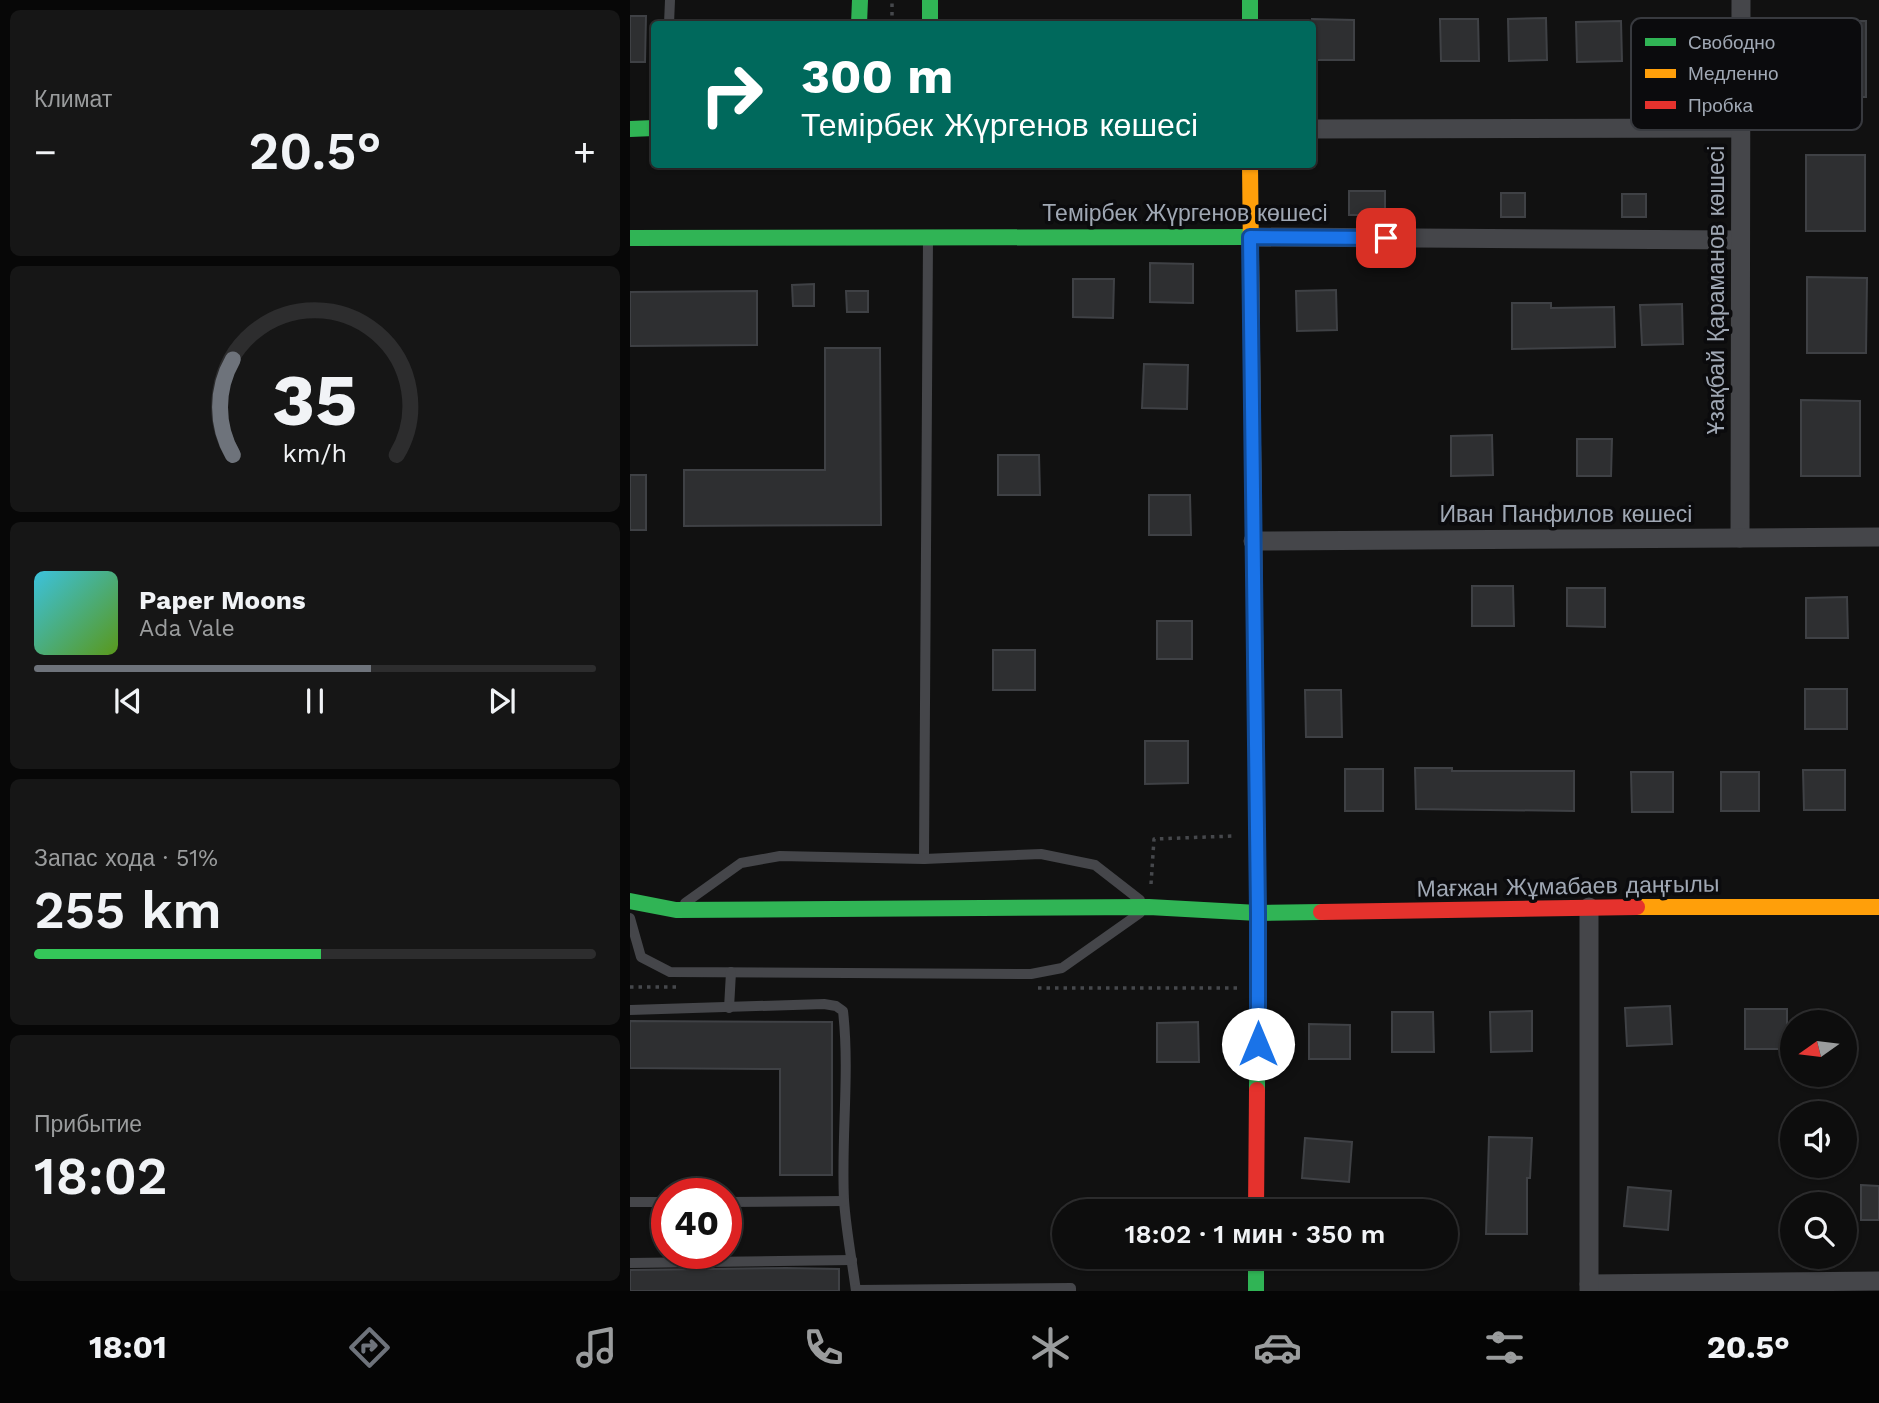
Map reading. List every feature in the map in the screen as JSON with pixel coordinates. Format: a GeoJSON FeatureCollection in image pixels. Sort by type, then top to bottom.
{"type":"FeatureCollection","features":[{"type":"Feature","properties":{"kind":"street"},"geometry":{"type":"LineString","coordinates":[[1250,0],[1250,21]]}},
{"type":"Feature","properties":{"kind":"street","name":"Ұзақбай Қараманов көшесі"},"geometry":{"type":"LineString","coordinates":[[1741,0],[1741,18]]}},
{"type":"Feature","properties":{"kind":"street"},"geometry":{"type":"LineString","coordinates":[[926,21],[930,1]]}},
{"type":"Feature","properties":{"kind":"street"},"geometry":{"type":"LineString","coordinates":[[930,1],[930,21]]}},
{"type":"Feature","properties":{"kind":"street"},"geometry":{"type":"LineString","coordinates":[[630,129],[651,128]]}},
{"type":"Feature","properties":{"kind":"street"},"geometry":{"type":"LineString","coordinates":[[1316,129],[1631,128]]}},
{"type":"Feature","properties":{"kind":"street","name":"Ұзақбай Қараманов көшесі"},"geometry":{"type":"LineString","coordinates":[[1740,130],[1740,538]]}},
{"type":"Feature","properties":{"kind":"street"},"geometry":{"type":"LineString","coordinates":[[1250,168],[1258,913],[1256,1199]]}},
{"type":"Feature","properties":{"kind":"street","name":"Темірбек Жүргенов көшесі"},"geometry":{"type":"LineString","coordinates":[[630,238],[1250,237],[1740,240]]}},
{"type":"Feature","properties":{"kind":"street","name":"Иван Панфилов көшесі"},"geometry":{"type":"LineString","coordinates":[[1253,541],[1879,537]]}},
{"type":"Feature","properties":{"kind":"street","name":"Мағжан Жұмабаев даңғылы"},"geometry":{"type":"LineString","coordinates":[[630,901],[676,910],[1149,907],[1258,913],[1589,907],[1879,907]]}},
{"type":"Feature","properties":{"kind":"street"},"geometry":{"type":"LineString","coordinates":[[1589,907],[1589,1287],[1879,1281]]}},
{"type":"Feature","properties":{"kind":"street"},"geometry":{"type":"LineString","coordinates":[[1256,1269],[1256,1291]]}},
{"type":"Feature","properties":{"kind":"lane"},"geometry":{"type":"LineString","coordinates":[[669,21],[670,0]]}},
{"type":"Feature","properties":{"kind":"lane"},"geometry":{"type":"LineString","coordinates":[[924,859],[929,238]]}},
{"type":"Feature","properties":{"kind":"lane"},"geometry":{"type":"LineString","coordinates":[[630,918],[640,957],[670,972],[1031,974],[1062,968],[1149,907],[1095,865],[1041,854],[924,859],[780,856],[741,863],[676,910]]}},
{"type":"Feature","properties":{"kind":"lane"},"geometry":{"type":"LineString","coordinates":[[729,1008],[732,972]]}},
{"type":"Feature","properties":{"kind":"lane"},"geometry":{"type":"LineString","coordinates":[[630,1010],[824,1004],[836,1006],[843,1011],[846,1067],[843,1118],[844,1201],[856,1291],[1071,1288],[1071,1291]]}},
{"type":"Feature","properties":{"kind":"lane"},"geometry":{"type":"LineString","coordinates":[[742,1202],[844,1201]]}},
{"type":"Feature","properties":{"kind":"lane"},"geometry":{"type":"LineString","coordinates":[[630,1202],[651,1202]]}},
{"type":"Feature","properties":{"kind":"lane"},"geometry":{"type":"LineString","coordinates":[[630,1263],[852,1261]]}},
{"type":"Feature","properties":{"kind":"path"},"geometry":{"type":"LineString","coordinates":[[892,0],[892,21]]}},
{"type":"Feature","properties":{"kind":"path"},"geometry":{"type":"LineString","coordinates":[[1149,907],[1154,839],[1257,836]]}},
{"type":"Feature","properties":{"kind":"building"},"geometry":{"type":"Polygon","coordinates":[[[630,16],[646,16],[645,62],[630,62],[630,16]]]}},
{"type":"Feature","properties":{"kind":"building"},"geometry":{"type":"Polygon","coordinates":[[[1546,18],[1547,60],[1509,61],[1508,19],[1546,18]]]}},
{"type":"Feature","properties":{"kind":"building"},"geometry":{"type":"Polygon","coordinates":[[[1440,19],[1478,19],[1479,61],[1441,61],[1440,19]]]}},
{"type":"Feature","properties":{"kind":"building"},"geometry":{"type":"Polygon","coordinates":[[[1354,20],[1354,60],[1316,60],[1316,21],[1312,21],[1354,20]]]}},
{"type":"Feature","properties":{"kind":"building"},"geometry":{"type":"Polygon","coordinates":[[[1621,21],[1622,61],[1577,62],[1576,22],[1621,21]]]}},
{"type":"Feature","properties":{"kind":"building"},"geometry":{"type":"Polygon","coordinates":[[[1862,21],[1866,21],[1866,97],[1862,97],[1862,21]]]}},
{"type":"Feature","properties":{"kind":"building"},"geometry":{"type":"Polygon","coordinates":[[[1806,155],[1865,155],[1865,231],[1806,231],[1806,155]]]}},
{"type":"Feature","properties":{"kind":"building"},"geometry":{"type":"Polygon","coordinates":[[[1349,191],[1385,191],[1385,215],[1349,215],[1349,191]]]}},
{"type":"Feature","properties":{"kind":"building"},"geometry":{"type":"Polygon","coordinates":[[[1501,193],[1525,193],[1525,217],[1501,217],[1501,193]]]}},
{"type":"Feature","properties":{"kind":"building"},"geometry":{"type":"Polygon","coordinates":[[[1622,194],[1646,194],[1646,217],[1622,217],[1622,194]]]}},
{"type":"Feature","properties":{"kind":"building"},"geometry":{"type":"Polygon","coordinates":[[[1150,263],[1193,264],[1193,303],[1150,302],[1150,263]]]}},
{"type":"Feature","properties":{"kind":"building"},"geometry":{"type":"Polygon","coordinates":[[[1807,277],[1867,278],[1866,353],[1807,353],[1807,277]]]}},
{"type":"Feature","properties":{"kind":"building"},"geometry":{"type":"Polygon","coordinates":[[[1073,279],[1114,279],[1113,318],[1073,317],[1073,279]]]}},
{"type":"Feature","properties":{"kind":"building"},"geometry":{"type":"Polygon","coordinates":[[[814,284],[814,306],[793,306],[792,285],[814,284]]]}},
{"type":"Feature","properties":{"kind":"building"},"geometry":{"type":"Polygon","coordinates":[[[1336,290],[1337,330],[1297,331],[1296,291],[1336,290]]]}},
{"type":"Feature","properties":{"kind":"building"},"geometry":{"type":"Polygon","coordinates":[[[757,291],[757,345],[630,346],[630,292],[757,291]]]}},
{"type":"Feature","properties":{"kind":"building"},"geometry":{"type":"Polygon","coordinates":[[[846,291],[868,291],[868,312],[847,312],[846,291]]]}},
{"type":"Feature","properties":{"kind":"building"},"geometry":{"type":"Polygon","coordinates":[[[1512,303],[1551,303],[1551,308],[1614,307],[1615,347],[1512,349],[1512,303]]]}},
{"type":"Feature","properties":{"kind":"building"},"geometry":{"type":"Polygon","coordinates":[[[1682,304],[1683,344],[1642,345],[1640,305],[1682,304]]]}},
{"type":"Feature","properties":{"kind":"building"},"geometry":{"type":"Polygon","coordinates":[[[825,348],[880,348],[881,525],[684,526],[684,470],[825,470],[825,348]]]}},
{"type":"Feature","properties":{"kind":"building"},"geometry":{"type":"Polygon","coordinates":[[[1144,364],[1188,365],[1187,409],[1142,408],[1144,364]]]}},
{"type":"Feature","properties":{"kind":"building"},"geometry":{"type":"Polygon","coordinates":[[[1801,400],[1860,401],[1860,476],[1801,476],[1801,400]]]}},
{"type":"Feature","properties":{"kind":"building"},"geometry":{"type":"Polygon","coordinates":[[[1492,435],[1493,475],[1451,476],[1451,436],[1492,435]]]}},
{"type":"Feature","properties":{"kind":"building"},"geometry":{"type":"Polygon","coordinates":[[[1577,439],[1612,439],[1611,476],[1577,476],[1577,439]]]}},
{"type":"Feature","properties":{"kind":"building"},"geometry":{"type":"Polygon","coordinates":[[[998,455],[1039,455],[1040,495],[998,495],[998,455]]]}},
{"type":"Feature","properties":{"kind":"building"},"geometry":{"type":"Polygon","coordinates":[[[630,475],[646,475],[646,530],[630,530],[630,475]]]}},
{"type":"Feature","properties":{"kind":"building"},"geometry":{"type":"Polygon","coordinates":[[[1149,495],[1190,495],[1191,535],[1149,535],[1149,495]]]}},
{"type":"Feature","properties":{"kind":"building"},"geometry":{"type":"Polygon","coordinates":[[[1472,586],[1513,586],[1514,626],[1472,626],[1472,586]]]}},
{"type":"Feature","properties":{"kind":"building"},"geometry":{"type":"Polygon","coordinates":[[[1567,588],[1605,588],[1605,627],[1567,626],[1567,588]]]}},
{"type":"Feature","properties":{"kind":"building"},"geometry":{"type":"Polygon","coordinates":[[[1847,597],[1848,638],[1806,638],[1806,598],[1847,597]]]}},
{"type":"Feature","properties":{"kind":"building"},"geometry":{"type":"Polygon","coordinates":[[[1157,621],[1192,621],[1192,659],[1157,659],[1157,621]]]}},
{"type":"Feature","properties":{"kind":"building"},"geometry":{"type":"Polygon","coordinates":[[[993,650],[1035,650],[1035,690],[993,690],[993,650]]]}},
{"type":"Feature","properties":{"kind":"building"},"geometry":{"type":"Polygon","coordinates":[[[1805,689],[1847,689],[1847,729],[1805,729],[1805,689]]]}},
{"type":"Feature","properties":{"kind":"building"},"geometry":{"type":"Polygon","coordinates":[[[1305,690],[1341,690],[1342,737],[1306,737],[1305,690]]]}},
{"type":"Feature","properties":{"kind":"building"},"geometry":{"type":"Polygon","coordinates":[[[1145,741],[1188,741],[1188,783],[1145,784],[1145,741]]]}},
{"type":"Feature","properties":{"kind":"building"},"geometry":{"type":"Polygon","coordinates":[[[1415,768],[1452,768],[1452,771],[1574,771],[1574,811],[1416,809],[1415,768]]]}},
{"type":"Feature","properties":{"kind":"building"},"geometry":{"type":"Polygon","coordinates":[[[1345,769],[1383,769],[1383,811],[1345,811],[1345,769]]]}},
{"type":"Feature","properties":{"kind":"building"},"geometry":{"type":"Polygon","coordinates":[[[1803,770],[1845,770],[1845,810],[1804,810],[1803,770]]]}},
{"type":"Feature","properties":{"kind":"building"},"geometry":{"type":"Polygon","coordinates":[[[1631,772],[1673,772],[1673,812],[1632,812],[1631,772]]]}},
{"type":"Feature","properties":{"kind":"building"},"geometry":{"type":"Polygon","coordinates":[[[1721,772],[1759,772],[1759,811],[1721,811],[1721,772]]]}},
{"type":"Feature","properties":{"kind":"building"},"geometry":{"type":"Polygon","coordinates":[[[1670,1006],[1672,1044],[1627,1046],[1625,1008],[1670,1006]]]}},
{"type":"Feature","properties":{"kind":"building"},"geometry":{"type":"Polygon","coordinates":[[[1745,1009],[1787,1009],[1780,1010],[1780,1049],[1745,1049],[1745,1009]]]}},
{"type":"Feature","properties":{"kind":"building"},"geometry":{"type":"Polygon","coordinates":[[[1532,1011],[1532,1051],[1491,1052],[1490,1012],[1532,1011]]]}},
{"type":"Feature","properties":{"kind":"building"},"geometry":{"type":"Polygon","coordinates":[[[1392,1012],[1433,1012],[1434,1052],[1392,1052],[1392,1012]]]}},
{"type":"Feature","properties":{"kind":"building"},"geometry":{"type":"Polygon","coordinates":[[[630,1021],[832,1022],[832,1175],[780,1175],[780,1069],[630,1068],[630,1021]]]}},
{"type":"Feature","properties":{"kind":"building"},"geometry":{"type":"Polygon","coordinates":[[[1198,1022],[1199,1062],[1157,1062],[1157,1023],[1198,1022]]]}},
{"type":"Feature","properties":{"kind":"building"},"geometry":{"type":"Polygon","coordinates":[[[1309,1024],[1350,1025],[1350,1059],[1309,1059],[1309,1024]]]}},
{"type":"Feature","properties":{"kind":"building"},"geometry":{"type":"Polygon","coordinates":[[[1489,1137],[1532,1138],[1530,1178],[1527,1178],[1527,1234],[1486,1234],[1489,1137]]]}},
{"type":"Feature","properties":{"kind":"building"},"geometry":{"type":"Polygon","coordinates":[[[1305,1138],[1352,1142],[1349,1182],[1302,1178],[1305,1138]]]}},
{"type":"Feature","properties":{"kind":"building"},"geometry":{"type":"Polygon","coordinates":[[[1861,1185],[1879,1186],[1879,1220],[1861,1220],[1861,1185]]]}},
{"type":"Feature","properties":{"kind":"building"},"geometry":{"type":"Polygon","coordinates":[[[1628,1187],[1671,1191],[1668,1230],[1624,1226],[1628,1187]]]}},
{"type":"Feature","properties":{"kind":"building"},"geometry":{"type":"Polygon","coordinates":[[[839,1269],[839,1291],[630,1291],[630,1270],[839,1269]]]}},
{"type":"Feature","properties":{"kind":"traffic: fast"},"geometry":{"type":"LineString","coordinates":[[859,21],[860,0]]}},
{"type":"Feature","properties":{"kind":"traffic: fast"},"geometry":{"type":"LineString","coordinates":[[930,0],[930,21]]}},
{"type":"Feature","properties":{"kind":"traffic: fast"},"geometry":{"type":"LineString","coordinates":[[1250,0],[1250,21]]}},
{"type":"Feature","properties":{"kind":"traffic: fast"},"geometry":{"type":"LineString","coordinates":[[630,129],[651,128]]}},
{"type":"Feature","properties":{"kind":"traffic: fast"},"geometry":{"type":"LineString","coordinates":[[630,238],[1250,237]]}},
{"type":"Feature","properties":{"kind":"traffic: fast"},"geometry":{"type":"LineString","coordinates":[[1255,628],[1257,1090]]}},
{"type":"Feature","properties":{"kind":"traffic: fast"},"geometry":{"type":"LineString","coordinates":[[630,901],[676,910],[1149,907],[1258,913],[1321,912]]}},
{"type":"Feature","properties":{"kind":"traffic: fast"},"geometry":{"type":"LineString","coordinates":[[1256,1269],[1256,1291]]}},
{"type":"Feature","properties":{"kind":"traffic: slow"},"geometry":{"type":"LineString","coordinates":[[1250,168],[1255,628]]}},
{"type":"Feature","properties":{"kind":"traffic: slow"},"geometry":{"type":"LineString","coordinates":[[1637,907],[1879,907]]}},
{"type":"Feature","properties":{"kind":"traffic: jam"},"geometry":{"type":"LineString","coordinates":[[1321,912],[1637,907]]}},
{"type":"Feature","properties":{"kind":"traffic: jam"},"geometry":{"type":"LineString","coordinates":[[1256,1199],[1257,1090]]}},
{"type":"Feature","properties":{"kind":"route"},"geometry":{"type":"LineString","coordinates":[[1258,1044],[1250,237],[1386,238]]}}]}
